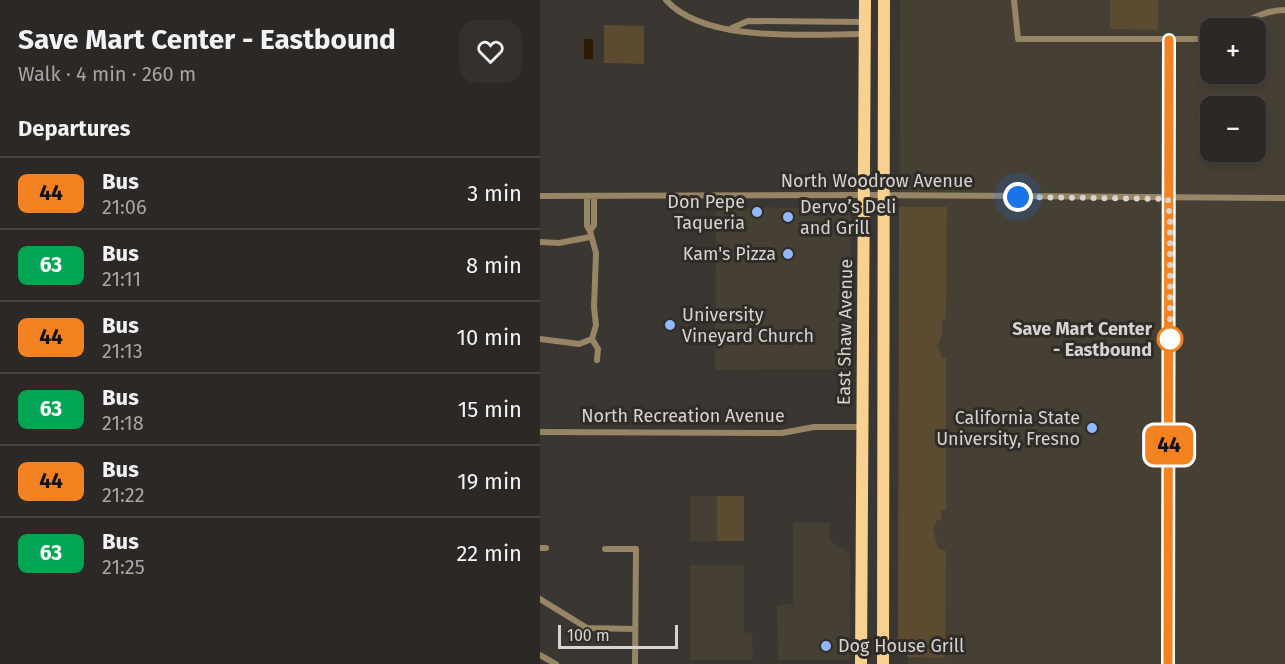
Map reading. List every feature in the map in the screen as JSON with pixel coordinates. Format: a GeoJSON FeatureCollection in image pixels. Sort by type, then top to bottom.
{"type":"FeatureCollection","features":[{"type":"Feature","properties":{"kind":"main road","name":"East Shaw Avenue"},"geometry":{"type":"LineString","coordinates":[[861,664],[865,0]]}},
{"type":"Feature","properties":{"kind":"main road","name":"East Shaw Avenue"},"geometry":{"type":"LineString","coordinates":[[883,664],[884,0]]}},
{"type":"Feature","properties":{"kind":"street"},"geometry":{"type":"LineString","coordinates":[[666,0],[679,12],[696,21],[748,33],[865,28]]}},
{"type":"Feature","properties":{"kind":"street"},"geometry":{"type":"LineString","coordinates":[[1014,0],[1018,39],[1200,39]]}},
{"type":"Feature","properties":{"kind":"street"},"geometry":{"type":"LineString","coordinates":[[1252,18],[1276,10],[1285,10]]}},
{"type":"Feature","properties":{"kind":"street"},"geometry":{"type":"LineString","coordinates":[[732,28],[748,21],[865,28]]}},
{"type":"Feature","properties":{"kind":"street"},"geometry":{"type":"LineString","coordinates":[[1168,664],[1169,40]]}},
{"type":"Feature","properties":{"kind":"street","name":"North Woodrow Avenue"},"geometry":{"type":"LineString","coordinates":[[540,196],[884,195],[1168,199],[1285,198]]}},
{"type":"Feature","properties":{"kind":"street"},"geometry":{"type":"LineString","coordinates":[[590,196],[594,225],[590,234],[596,253],[594,307],[596,326],[592,339],[598,349],[597,360]]}},
{"type":"Feature","properties":{"kind":"street"},"geometry":{"type":"LineString","coordinates":[[540,242],[560,243],[590,234]]}},
{"type":"Feature","properties":{"kind":"street"},"geometry":{"type":"LineString","coordinates":[[540,339],[579,344],[592,339]]}},
{"type":"Feature","properties":{"kind":"street","name":"North Recreation Avenue"},"geometry":{"type":"LineString","coordinates":[[540,432],[782,433],[814,427],[862,426]]}},
{"type":"Feature","properties":{"kind":"street"},"geometry":{"type":"LineString","coordinates":[[605,549],[636,549],[635,664]]}},
{"type":"Feature","properties":{"kind":"street"},"geometry":{"type":"LineString","coordinates":[[540,599],[587,628],[635,628]]}},
{"type":"Feature","properties":{"kind":"street"},"geometry":{"type":"LineString","coordinates":[[540,655],[556,664]]}},
{"type":"Feature","properties":{"kind":"shaded area","name":"California State University, Fresno"},"geometry":{"type":"Polygon","coordinates":[[[900,0],[1285,0],[1285,664],[908,664],[907,649],[898,648],[900,0]]]}},
{"type":"Feature","properties":{"kind":"shaded area"},"geometry":{"type":"Polygon","coordinates":[[[1110,0],[1158,0],[1158,30],[1110,29],[1110,0]]]}},
{"type":"Feature","properties":{"kind":"shaded area"},"geometry":{"type":"Polygon","coordinates":[[[604,25],[644,26],[644,64],[604,63],[604,25]]]}},
{"type":"Feature","properties":{"kind":"shaded area"},"geometry":{"type":"Polygon","coordinates":[[[584,39],[593,39],[593,59],[584,59],[584,39]]]}},
{"type":"Feature","properties":{"kind":"shaded area"},"geometry":{"type":"Polygon","coordinates":[[[716,207],[845,208],[851,214],[849,369],[715,370],[716,207]]]}},
{"type":"Feature","properties":{"kind":"shaded area"},"geometry":{"type":"Polygon","coordinates":[[[899,207],[947,207],[946,319],[942,319],[942,334],[939,344],[936,345],[939,347],[942,358],[946,358],[946,510],[941,510],[941,520],[937,520],[933,529],[938,548],[946,551],[945,658],[907,657],[907,649],[898,648],[899,207]]]}},
{"type":"Feature","properties":{"kind":"shaded area"},"geometry":{"type":"Polygon","coordinates":[[[690,496],[717,496],[717,541],[690,541],[690,496]]]}},
{"type":"Feature","properties":{"kind":"shaded area"},"geometry":{"type":"Polygon","coordinates":[[[717,496],[744,496],[744,541],[717,541],[717,496]]]}},
{"type":"Feature","properties":{"kind":"shaded area"},"geometry":{"type":"Polygon","coordinates":[[[793,523],[830,523],[829,535],[832,542],[850,553],[850,657],[847,660],[778,660],[777,605],[793,604],[793,523]]]}},
{"type":"Feature","properties":{"kind":"shaded area"},"geometry":{"type":"Polygon","coordinates":[[[690,565],[744,565],[744,632],[752,633],[753,660],[690,660],[690,565]]]}},
{"type":"Feature","properties":{"kind":"bus line","name":"44"},"geometry":{"type":"LineString","coordinates":[[1168,664],[1169,40]]}},
{"type":"Feature","properties":{"kind":"place","name":"Don Pepe Taqueria"},"geometry":{"type":"Point","coordinates":[757,212]}},
{"type":"Feature","properties":{"kind":"place","name":"Dervo’s Deli and Grill"},"geometry":{"type":"Point","coordinates":[788,217]}},
{"type":"Feature","properties":{"kind":"place","name":"Kam's Pizza"},"geometry":{"type":"Point","coordinates":[788,254]}},
{"type":"Feature","properties":{"kind":"place","name":"University Vineyard Church"},"geometry":{"type":"Point","coordinates":[670,325]}},
{"type":"Feature","properties":{"kind":"place","name":"Save Mart Center - Eastbound"},"geometry":{"type":"Point","coordinates":[1170,339]}},
{"type":"Feature","properties":{"kind":"place","name":"California State University, Fresno"},"geometry":{"type":"Point","coordinates":[1092,428]}},
{"type":"Feature","properties":{"kind":"place","name":"Dog House Grill"},"geometry":{"type":"Point","coordinates":[826,646]}},
{"type":"Feature","properties":{"kind":"route"},"geometry":{"type":"LineString","coordinates":[[1018,197],[1168,199],[1170,207],[1170,222],[1170,348],[1170,339]]}}]}
